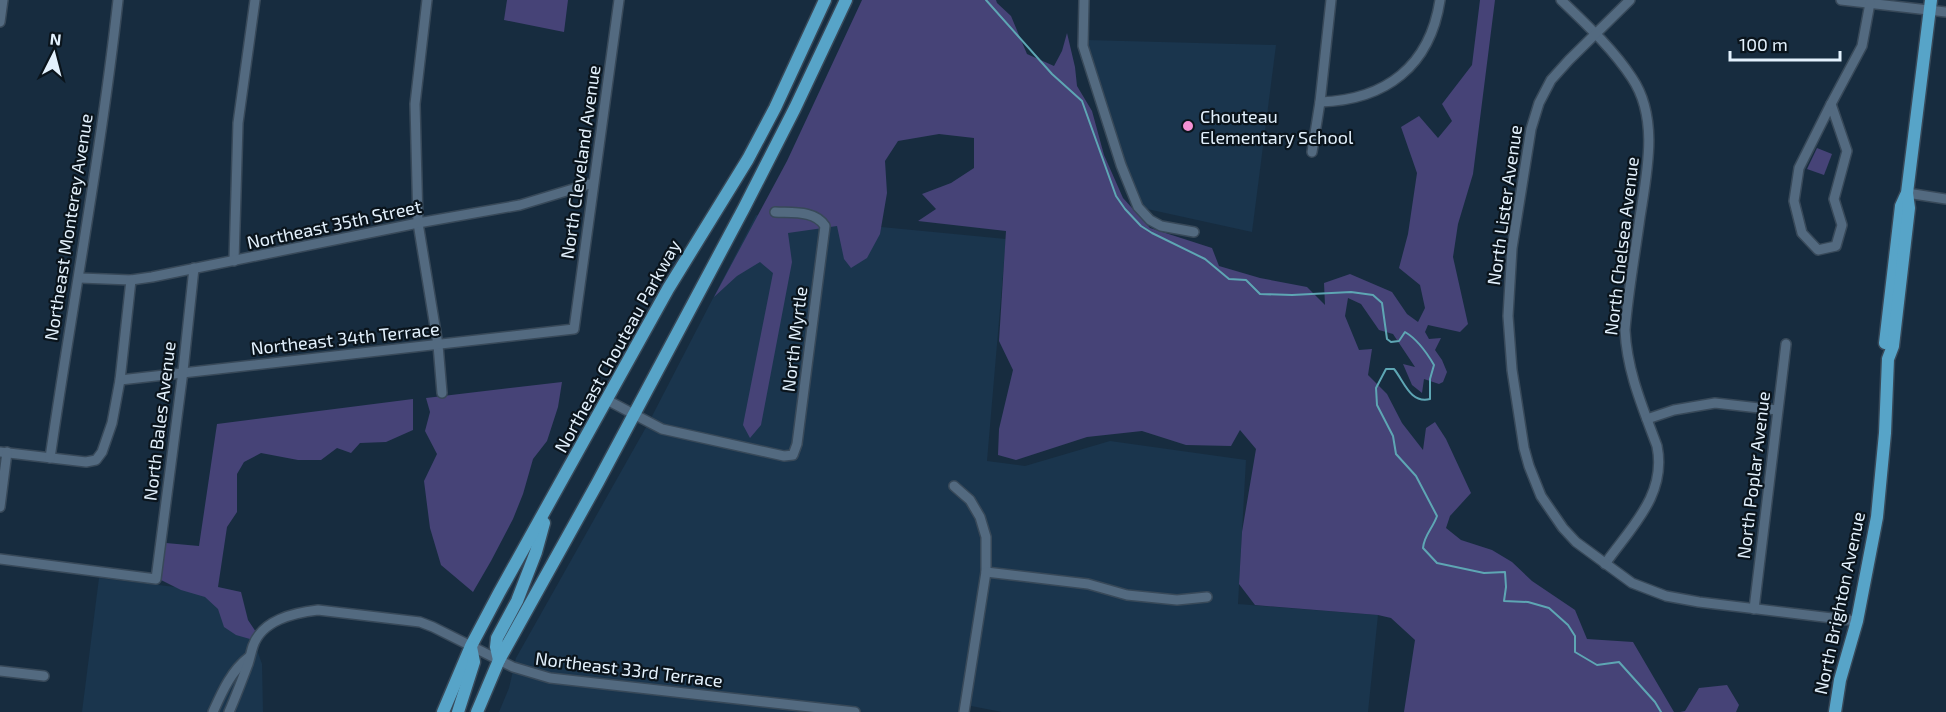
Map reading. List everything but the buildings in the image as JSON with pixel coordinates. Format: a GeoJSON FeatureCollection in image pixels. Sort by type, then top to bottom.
{"type":"FeatureCollection","features":[{"type":"Feature","properties":{"kind":"main road","name":"Northeast Chouteau Parkway"},"geometry":{"type":"LineString","coordinates":[[443,712],[471,646],[668,289],[748,159],[775,108],[825,0]]}},
{"type":"Feature","properties":{"kind":"main road"},"geometry":{"type":"LineString","coordinates":[[477,712],[499,660],[598,482],[749,197],[846,0]]}},
{"type":"Feature","properties":{"kind":"main road","name":"North Brighton Avenue"},"geometry":{"type":"LineString","coordinates":[[1835,712],[1840,680],[1857,621],[1874,540],[1880,491],[1888,358],[1893,346],[1909,208],[1907,193],[1930,6]]}},
{"type":"Feature","properties":{"kind":"main road"},"geometry":{"type":"LineString","coordinates":[[499,660],[496,647],[497,638],[517,601],[536,552],[548,507]]}},
{"type":"Feature","properties":{"kind":"main road"},"geometry":{"type":"LineString","coordinates":[[458,712],[474,662],[471,646]]}},
{"type":"Feature","properties":{"kind":"street"},"geometry":{"type":"LineString","coordinates":[[0,22],[3,0]]}},
{"type":"Feature","properties":{"kind":"street","name":"Northeast Monterey Avenue"},"geometry":{"type":"LineString","coordinates":[[50,458],[67,343],[80,278],[118,0]]}},
{"type":"Feature","properties":{"kind":"street"},"geometry":{"type":"LineString","coordinates":[[234,261],[238,123],[255,0]]}},
{"type":"Feature","properties":{"kind":"street"},"geometry":{"type":"LineString","coordinates":[[428,0],[415,104],[418,223],[438,345],[442,393]]}},
{"type":"Feature","properties":{"kind":"street","name":"North Cleveland Avenue"},"geometry":{"type":"LineString","coordinates":[[574,329],[619,0]]}},
{"type":"Feature","properties":{"kind":"street"},"geometry":{"type":"LineString","coordinates":[[1084,0],[1083,46],[1121,165],[1138,207],[1150,220],[1161,226],[1194,232]]}},
{"type":"Feature","properties":{"kind":"street"},"geometry":{"type":"LineString","coordinates":[[1312,152],[1331,0]]}},
{"type":"Feature","properties":{"kind":"street"},"geometry":{"type":"LineString","coordinates":[[1320,102],[1362,96],[1387,85],[1404,73],[1422,54],[1431,36],[1440,0]]}},
{"type":"Feature","properties":{"kind":"street","name":"North Chelsea Avenue"},"geometry":{"type":"LineString","coordinates":[[1561,0],[1596,34],[1633,78],[1648,129],[1648,161],[1625,330],[1628,363],[1659,456],[1656,487],[1653,496],[1605,564]]}},
{"type":"Feature","properties":{"kind":"street","name":"North Lister Avenue"},"geometry":{"type":"LineString","coordinates":[[1605,564],[1576,542],[1563,528],[1541,496],[1533,478],[1524,448],[1516,398],[1509,343],[1508,288],[1517,209],[1534,116],[1551,80],[1630,0]]}},
{"type":"Feature","properties":{"kind":"street"},"geometry":{"type":"LineString","coordinates":[[1841,0],[1930,6],[1946,12]]}},
{"type":"Feature","properties":{"kind":"street"},"geometry":{"type":"LineString","coordinates":[[1830,104],[1847,151],[1834,199],[1842,225],[1836,246],[1818,250],[1802,233],[1794,201],[1799,168],[1830,104],[1862,46],[1870,3]]}},
{"type":"Feature","properties":{"kind":"street","name":"Northeast 35th Street"},"geometry":{"type":"LineString","coordinates":[[80,278],[131,280],[234,261],[418,223],[520,205],[593,183]]}},
{"type":"Feature","properties":{"kind":"street"},"geometry":{"type":"LineString","coordinates":[[1907,193],[1946,200]]}},
{"type":"Feature","properties":{"kind":"street","name":"North Myrtle"},"geometry":{"type":"LineString","coordinates":[[633,414],[662,429],[784,456],[793,455],[797,444],[825,226],[821,219],[814,216],[775,212]]}},
{"type":"Feature","properties":{"kind":"street","name":"North Bales Avenue"},"geometry":{"type":"LineString","coordinates":[[0,558],[156,579],[194,268]]}},
{"type":"Feature","properties":{"kind":"street"},"geometry":{"type":"LineString","coordinates":[[0,507],[3,452],[86,462],[96,460],[102,452],[107,441],[120,380],[131,280]]}},
{"type":"Feature","properties":{"kind":"street","name":"Northeast 34th Terrace"},"geometry":{"type":"LineString","coordinates":[[120,380],[574,329]]}},
{"type":"Feature","properties":{"kind":"street","name":"North Poplar Avenue"},"geometry":{"type":"LineString","coordinates":[[1754,609],[1786,344]]}},
{"type":"Feature","properties":{"kind":"street"},"geometry":{"type":"LineString","coordinates":[[607,400],[633,414]]}},
{"type":"Feature","properties":{"kind":"street"},"geometry":{"type":"LineString","coordinates":[[1647,419],[1674,410],[1715,403],[1777,410]]}},
{"type":"Feature","properties":{"kind":"street"},"geometry":{"type":"LineString","coordinates":[[954,486],[970,500],[980,517],[986,537],[986,572],[964,712]]}},
{"type":"Feature","properties":{"kind":"street"},"geometry":{"type":"LineString","coordinates":[[1605,564],[1632,584],[1666,596],[1857,621]]}},
{"type":"Feature","properties":{"kind":"street"},"geometry":{"type":"LineString","coordinates":[[986,572],[1088,584],[1127,596],[1177,600],[1207,597]]}},
{"type":"Feature","properties":{"kind":"street","name":"Northeast 33rd Terrace"},"geometry":{"type":"LineString","coordinates":[[229,712],[253,645],[260,634],[271,624],[301,612],[318,610],[420,622],[513,668],[550,678],[855,712]]}},
{"type":"Feature","properties":{"kind":"street","name":"Northeast 33rd Terrace"},"geometry":{"type":"LineString","coordinates":[[213,712],[223,689],[242,662],[251,655]]}},
{"type":"Feature","properties":{"kind":"street"},"geometry":{"type":"LineString","coordinates":[[0,671],[44,676]]}},
{"type":"Feature","properties":{"kind":"shaded area"},"geometry":{"type":"Polygon","coordinates":[[[507,0],[568,0],[564,32],[504,20],[507,0]]]}},
{"type":"Feature","properties":{"kind":"shaded area"},"geometry":{"type":"Polygon","coordinates":[[[862,0],[996,0],[1011,16],[1027,54],[1054,66],[1062,51],[1067,33],[1077,86],[1092,111],[1104,155],[1123,198],[1150,228],[1212,248],[1219,266],[1260,278],[1307,287],[1325,305],[1324,283],[1350,274],[1392,292],[1407,314],[1418,322],[1425,308],[1420,285],[1399,268],[1408,234],[1417,173],[1401,127],[1419,116],[1438,138],[1452,121],[1442,104],[1472,65],[1480,0],[1495,0],[1473,174],[1458,224],[1453,257],[1468,324],[1460,332],[1428,325],[1425,332],[1429,339],[1441,338],[1435,350],[1447,372],[1443,382],[1439,384],[1424,379],[1422,393],[1412,385],[1403,364],[1415,367],[1393,334],[1379,330],[1361,304],[1348,298],[1345,316],[1359,350],[1372,349],[1368,375],[1387,394],[1402,423],[1423,450],[1426,428],[1435,422],[1446,439],[1471,493],[1450,516],[1446,528],[1461,540],[1492,550],[1512,562],[1532,581],[1575,610],[1587,639],[1633,642],[1674,712],[1404,712],[1415,640],[1391,618],[1255,605],[1239,584],[1242,532],[1256,449],[1240,430],[1231,446],[1186,445],[1142,431],[1087,437],[1016,460],[998,455],[999,429],[1013,370],[999,341],[1006,231],[918,221],[936,209],[922,194],[951,183],[974,168],[974,138],[939,134],[898,141],[885,161],[887,193],[880,234],[867,258],[851,268],[844,259],[837,226],[788,233],[792,262],[761,425],[750,438],[743,425],[773,273],[760,262],[737,276],[714,297],[787,161],[862,0]]]}},
{"type":"Feature","properties":{"kind":"shaded area","name":"Chouteau Elementary School"},"geometry":{"type":"Polygon","coordinates":[[[1087,40],[1276,45],[1252,232],[1138,207],[1100,101],[1087,40]]]}},
{"type":"Feature","properties":{"kind":"shaded area"},"geometry":{"type":"Polygon","coordinates":[[[1817,148],[1832,154],[1824,175],[1807,169],[1817,148]]]}},
{"type":"Feature","properties":{"kind":"shaded area"},"geometry":{"type":"Polygon","coordinates":[[[756,215],[1006,239],[987,461],[1025,466],[1110,441],[1246,460],[1238,604],[1378,615],[1368,712],[1002,712],[966,705],[964,712],[499,712],[509,688],[516,658],[649,422],[756,215]]]}},
{"type":"Feature","properties":{"kind":"shaded area"},"geometry":{"type":"Polygon","coordinates":[[[562,382],[558,407],[547,441],[533,459],[513,519],[473,592],[441,565],[430,528],[424,481],[437,454],[425,431],[430,412],[426,398],[562,382]]]}},
{"type":"Feature","properties":{"kind":"shaded area"},"geometry":{"type":"Polygon","coordinates":[[[413,399],[413,430],[386,442],[360,443],[351,453],[337,448],[321,460],[298,460],[261,453],[244,462],[237,474],[237,512],[227,527],[218,587],[241,592],[248,620],[256,632],[250,639],[236,635],[224,627],[218,609],[205,597],[181,590],[161,580],[166,543],[199,546],[217,424],[413,399]]]}},
{"type":"Feature","properties":{"kind":"shaded area"},"geometry":{"type":"Polygon","coordinates":[[[99,578],[218,592],[251,633],[262,664],[263,712],[82,712],[99,578]]]}},
{"type":"Feature","properties":{"kind":"shaded area"},"geometry":{"type":"Polygon","coordinates":[[[1727,685],[1739,705],[1736,712],[1680,712],[1685,711],[1699,688],[1727,685]]]}},
{"type":"Feature","properties":{"kind":"waterway"},"geometry":{"type":"LineString","coordinates":[[986,0],[1052,74],[1082,101],[1116,196],[1141,226],[1205,259],[1229,279],[1246,280],[1260,294],[1351,292],[1373,295],[1382,303],[1387,339],[1391,342],[1399,341],[1405,332],[1414,338],[1434,365],[1430,379],[1430,399],[1423,400],[1412,395],[1394,369],[1386,369],[1376,388],[1377,405],[1393,436],[1396,454],[1416,476],[1437,516],[1423,548],[1437,563],[1484,573],[1505,572],[1504,601],[1528,602],[1549,608],[1568,625],[1575,636],[1575,652],[1597,665],[1619,662],[1655,702],[1661,712]]}},
{"type":"Feature","properties":{"kind":"place","name":"Chouteau Elementary School"},"geometry":{"type":"Point","coordinates":[1188,126]}}]}
